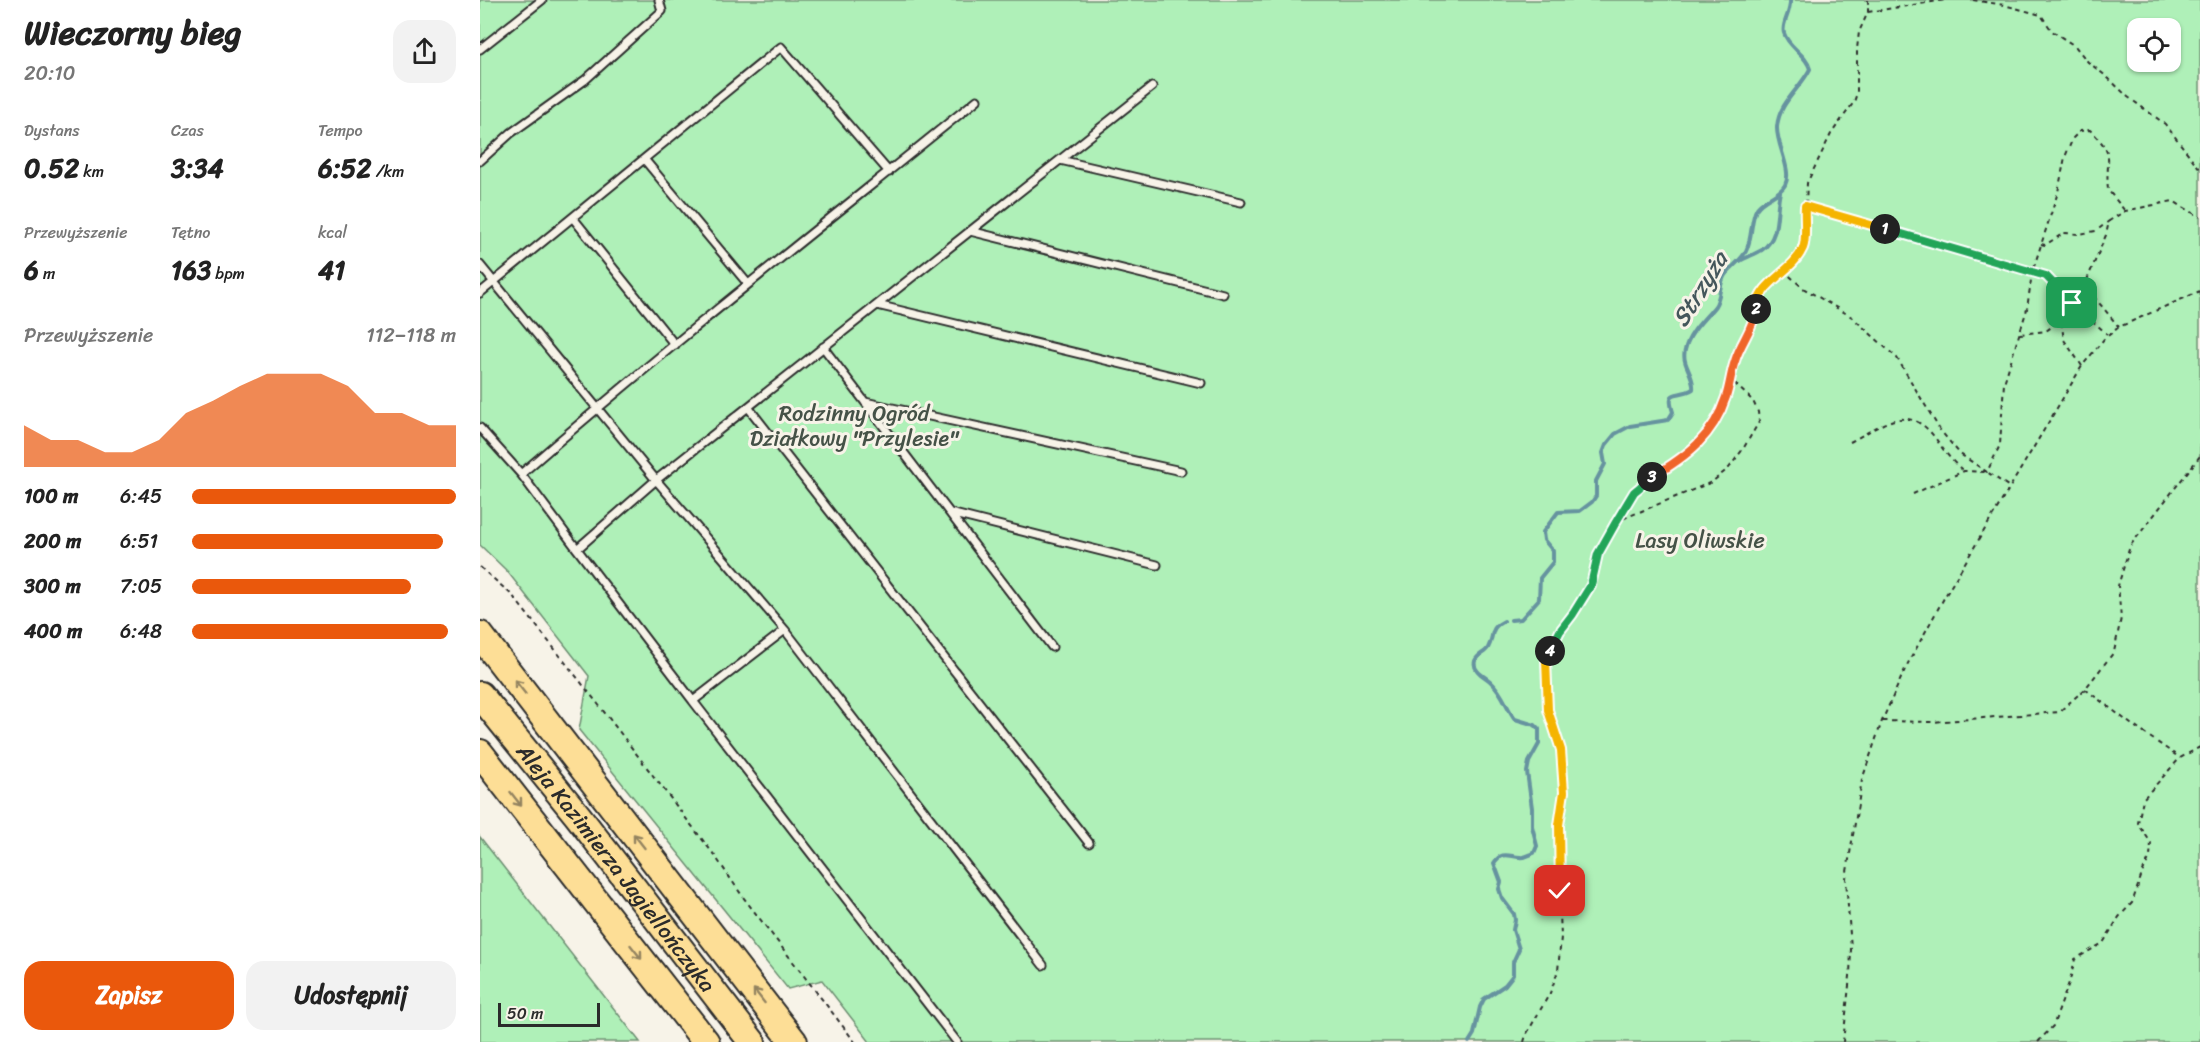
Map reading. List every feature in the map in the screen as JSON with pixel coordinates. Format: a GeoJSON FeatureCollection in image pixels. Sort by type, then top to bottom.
{"type":"FeatureCollection","features":[{"type":"Feature","properties":{"kind":"highway"},"geometry":{"type":"LineString","coordinates":[[480,635],[794,1042]]}},
{"type":"Feature","properties":{"kind":"highway","name":"Aleja Kazimierza Jagiellończyka"},"geometry":{"type":"LineString","coordinates":[[480,695],[578,816],[752,1042]]}},
{"type":"Feature","properties":{"kind":"highway","name":"Aleja Kazimierza Jagiellończyka"},"geometry":{"type":"LineString","coordinates":[[480,753],[706,1042]]}},
{"type":"Feature","properties":{"kind":"lane"},"geometry":{"type":"LineString","coordinates":[[480,49],[542,0]]}},
{"type":"Feature","properties":{"kind":"lane"},"geometry":{"type":"LineString","coordinates":[[480,161],[512,133],[585,80],[662,11],[659,0]]}},
{"type":"Feature","properties":{"kind":"lane"},"geometry":{"type":"LineString","coordinates":[[480,293],[781,47],[889,172]]}},
{"type":"Feature","properties":{"kind":"lane"},"geometry":{"type":"LineString","coordinates":[[577,549],[656,480],[1152,87]]}},
{"type":"Feature","properties":{"kind":"lane"},"geometry":{"type":"LineString","coordinates":[[520,474],[597,407],[977,100]]}},
{"type":"Feature","properties":{"kind":"lane"},"geometry":{"type":"LineString","coordinates":[[644,159],[748,284]]}},
{"type":"Feature","properties":{"kind":"lane"},"geometry":{"type":"LineString","coordinates":[[1060,160],[1241,202]]}},
{"type":"Feature","properties":{"kind":"lane"},"geometry":{"type":"LineString","coordinates":[[573,218],[675,345]]}},
{"type":"Feature","properties":{"kind":"lane"},"geometry":{"type":"LineString","coordinates":[[970,231],[1223,294]]}},
{"type":"Feature","properties":{"kind":"lane"},"geometry":{"type":"LineString","coordinates":[[480,265],[656,480],[785,630],[1043,965]]}},
{"type":"Feature","properties":{"kind":"lane"},"geometry":{"type":"LineString","coordinates":[[877,305],[1201,383]]}},
{"type":"Feature","properties":{"kind":"lane"},"geometry":{"type":"LineString","coordinates":[[824,347],[1052,647]]}},
{"type":"Feature","properties":{"kind":"lane"},"geometry":{"type":"LineString","coordinates":[[865,402],[1181,471]]}},
{"type":"Feature","properties":{"kind":"lane"},"geometry":{"type":"LineString","coordinates":[[748,407],[1089,843]]}},
{"type":"Feature","properties":{"kind":"lane"},"geometry":{"type":"LineString","coordinates":[[480,428],[520,474],[957,1042]]}},
{"type":"Feature","properties":{"kind":"lane"},"geometry":{"type":"LineString","coordinates":[[950,513],[1157,564]]}},
{"type":"Feature","properties":{"kind":"lane"},"geometry":{"type":"LineString","coordinates":[[693,701],[785,630]]}},
{"type":"Feature","properties":{"kind":"path"},"geometry":{"type":"LineString","coordinates":[[1524,1042],[1550,993],[1558,972],[1561,937],[1558,853],[1564,792],[1561,750],[1548,710],[1546,660],[1560,631],[1591,585],[1598,554],[1634,492],[1652,477],[1692,451],[1709,430],[1725,399],[1735,360],[1750,333],[1756,303],[1763,290],[1797,257],[1804,246],[1807,183],[1831,134],[1854,102],[1857,93],[1859,32],[1868,12],[1868,0]]}},
{"type":"Feature","properties":{"kind":"path"},"geometry":{"type":"LineString","coordinates":[[1868,12],[1945,0]]}},
{"type":"Feature","properties":{"kind":"path"},"geometry":{"type":"LineString","coordinates":[[1973,0],[2041,15],[2052,31],[2075,46],[2088,62],[2128,97],[2165,124],[2200,169]]}},
{"type":"Feature","properties":{"kind":"path"},"geometry":{"type":"LineString","coordinates":[[1987,472],[2000,445],[2004,383],[2027,309],[2032,273],[2058,192],[2065,157],[2073,138],[2080,131],[2090,130],[2109,153],[2108,190],[2125,211]]}},
{"type":"Feature","properties":{"kind":"path"},"geometry":{"type":"LineString","coordinates":[[2041,244],[2045,245],[2064,233],[2079,234],[2096,231],[2125,211],[2173,201],[2200,217]]}},
{"type":"Feature","properties":{"kind":"path"},"geometry":{"type":"LineString","coordinates":[[1805,206],[2046,276],[2108,335]]}},
{"type":"Feature","properties":{"kind":"path"},"geometry":{"type":"LineString","coordinates":[[2020,334],[2046,331],[2061,320],[2087,280],[2106,235],[2109,221]]}},
{"type":"Feature","properties":{"kind":"path"},"geometry":{"type":"LineString","coordinates":[[1784,270],[1803,288],[1852,317],[1897,358],[1940,430],[1960,454],[2011,488]]}},
{"type":"Feature","properties":{"kind":"path"},"geometry":{"type":"LineString","coordinates":[[2087,280],[2090,292],[2119,327]]}},
{"type":"Feature","properties":{"kind":"path"},"geometry":{"type":"LineString","coordinates":[[1843,1042],[1851,949],[1846,878],[1862,780],[1882,721],[1911,657],[2093,350],[2119,327],[2200,291]]}},
{"type":"Feature","properties":{"kind":"path"},"geometry":{"type":"LineString","coordinates":[[2061,320],[2064,340],[2082,366]]}},
{"type":"Feature","properties":{"kind":"path"},"geometry":{"type":"LineString","coordinates":[[1616,522],[1712,482],[1736,459],[1759,422],[1753,401],[1731,379]]}},
{"type":"Feature","properties":{"kind":"path"},"geometry":{"type":"LineString","coordinates":[[1850,442],[1894,418],[1908,417],[1927,427],[1952,462],[1964,471]]}},
{"type":"Feature","properties":{"kind":"path"},"geometry":{"type":"LineString","coordinates":[[1882,721],[1932,722],[2059,712],[2085,689],[2114,652],[2121,618],[2118,586],[2130,546],[2200,456]]}},
{"type":"Feature","properties":{"kind":"path"},"geometry":{"type":"LineString","coordinates":[[1913,494],[1964,471],[1987,472]]}},
{"type":"Feature","properties":{"kind":"path"},"geometry":{"type":"LineString","coordinates":[[480,567],[512,595],[716,856],[743,897],[855,1042]]}},
{"type":"Feature","properties":{"kind":"path"},"geometry":{"type":"LineString","coordinates":[[2085,689],[2180,758]]}},
{"type":"Feature","properties":{"kind":"path"},"geometry":{"type":"LineString","coordinates":[[2038,1042],[2053,1026],[2070,980],[2075,959],[2103,943],[2119,917],[2132,903],[2150,857],[2151,843],[2138,823],[2143,799],[2180,758],[2200,747]]}},
{"type":"Feature","properties":{"kind":"green space","name":"Lasy Oliwskie"},"geometry":{"type":"Polygon","coordinates":[[[480,0],[2200,0],[2200,1042],[870,1042],[822,980],[788,989],[579,730],[589,676],[507,571],[480,545],[480,0]]]}},
{"type":"Feature","properties":{"kind":"green space"},"geometry":{"type":"Polygon","coordinates":[[[480,837],[640,1042],[480,1042],[480,837]]]}},
{"type":"Feature","properties":{"kind":"waterway","name":"Strzyża"},"geometry":{"type":"LineString","coordinates":[[1511,620],[1521,619],[1539,599],[1540,578],[1553,562],[1553,551],[1544,540],[1543,532],[1558,512],[1580,511],[1596,496],[1596,481],[1605,464],[1603,453],[1606,445],[1615,434],[1630,426],[1668,420],[1673,412],[1672,396],[1693,389],[1684,355],[1687,344],[1693,332],[1715,306],[1725,275],[1746,251],[1757,208],[1785,185],[1787,172],[1777,127],[1782,110],[1810,69],[1805,59],[1784,33],[1790,0]]}},
{"type":"Feature","properties":{"kind":"waterway"},"geometry":{"type":"LineString","coordinates":[[1740,261],[1762,250],[1772,238],[1780,192]]}},
{"type":"Feature","properties":{"kind":"waterway","name":"Strzyża"},"geometry":{"type":"LineString","coordinates":[[1469,1042],[1474,1034],[1484,999],[1505,985],[1513,975],[1513,962],[1519,949],[1513,930],[1514,914],[1502,898],[1499,889],[1501,882],[1494,863],[1503,856],[1527,856],[1534,853],[1537,846],[1532,826],[1527,772],[1529,762],[1539,744],[1539,729],[1535,725],[1515,719],[1499,691],[1477,671],[1475,665],[1476,659],[1488,648],[1494,630],[1504,621]]}},
{"type":"Feature","properties":{"kind":"route"},"geometry":{"type":"LineString","coordinates":[[1560,891],[1559,825],[1564,792],[1561,750],[1548,710],[1546,660],[1560,631],[1591,585],[1598,554],[1634,492],[1652,477],[1692,451],[1709,430],[1725,399],[1735,360],[1750,333],[1756,303],[1763,290],[1797,257],[1804,246],[1805,206],[2046,276],[2072,303]]}},
{"type":"Feature","properties":{"kind":"park label","name":"Rodzinny Ogród Działkowy \"Przylesie\""},"geometry":{"type":"Point","coordinates":[854,426]}}]}
